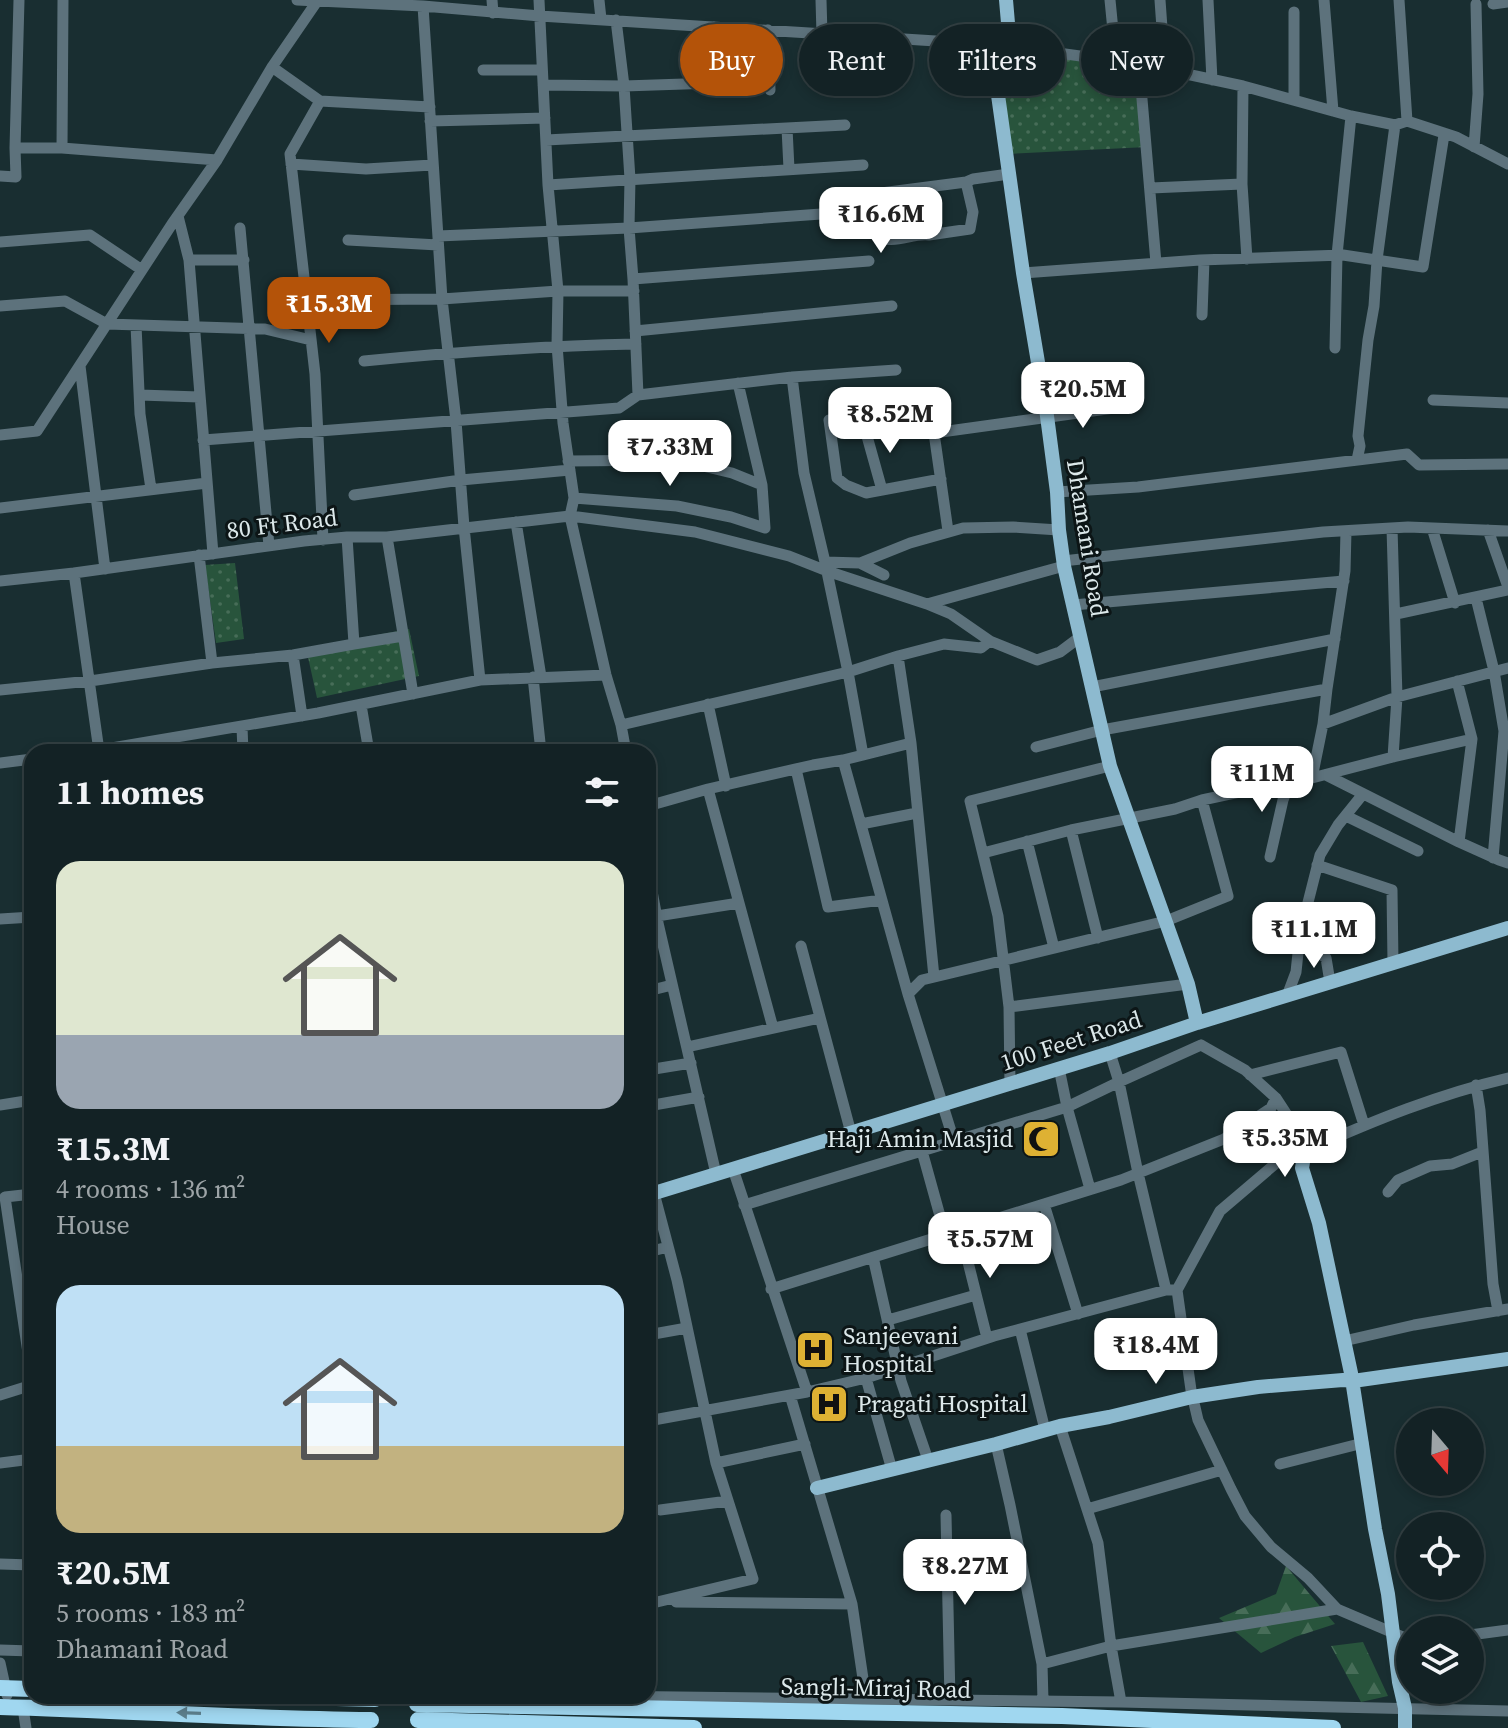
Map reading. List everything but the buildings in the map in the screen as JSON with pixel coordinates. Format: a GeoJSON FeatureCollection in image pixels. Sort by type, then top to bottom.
{"type":"FeatureCollection","features":[{"type":"Feature","properties":{"kind":"highway"},"geometry":{"type":"LineString","coordinates":[[3,1688],[24,1689]]}},
{"type":"Feature","properties":{"kind":"highway"},"geometry":{"type":"LineString","coordinates":[[11,1707],[220,1721],[373,1724],[370,1709],[372,1704]]}},
{"type":"Feature","properties":{"kind":"highway"},"geometry":{"type":"LineString","coordinates":[[416,1709],[520,1726],[694,1728]]}},
{"type":"Feature","properties":{"kind":"highway","name":"Sangli-Miraj Road"},"geometry":{"type":"LineString","coordinates":[[416,1709],[893,1720],[1062,1716],[1333,1728]]}},
{"type":"Feature","properties":{"kind":"main road","name":"Dhamani Road"},"geometry":{"type":"LineString","coordinates":[[1006,0],[1008,24]]}},
{"type":"Feature","properties":{"kind":"main road","name":"Dhamani Road"},"geometry":{"type":"LineString","coordinates":[[998,96],[1047,416],[1059,530],[1073,605],[1110,766],[1188,984],[1197,1023]]}},
{"type":"Feature","properties":{"kind":"main road","name":"100 Feet Road"},"geometry":{"type":"LineString","coordinates":[[656,1192],[1508,928]]}},
{"type":"Feature","properties":{"kind":"main road"},"geometry":{"type":"LineString","coordinates":[[1306,1144],[1302,1168],[1319,1223],[1353,1381],[1388,1594],[1405,1708],[1405,1728]]}},
{"type":"Feature","properties":{"kind":"main road"},"geometry":{"type":"LineString","coordinates":[[817,1488],[1052,1428],[1192,1397],[1258,1387],[1353,1381],[1508,1359]]}},
{"type":"Feature","properties":{"kind":"street"},"geometry":{"type":"LineString","coordinates":[[0,176],[16,177],[19,0]]}},
{"type":"Feature","properties":{"kind":"street"},"geometry":{"type":"LineString","coordinates":[[62,148],[63,0]]}},
{"type":"Feature","properties":{"kind":"street"},"geometry":{"type":"LineString","coordinates":[[297,0],[493,6],[540,16],[680,25]]}},
{"type":"Feature","properties":{"kind":"street"},"geometry":{"type":"LineString","coordinates":[[539,0],[548,185],[558,291],[557,345],[574,498],[570,516],[625,744]]}},
{"type":"Feature","properties":{"kind":"street"},"geometry":{"type":"LineString","coordinates":[[599,0],[601,19]]}},
{"type":"Feature","properties":{"kind":"street"},"geometry":{"type":"LineString","coordinates":[[821,0],[822,24]]}},
{"type":"Feature","properties":{"kind":"street"},"geometry":{"type":"LineString","coordinates":[[1110,0],[1112,24]]}},
{"type":"Feature","properties":{"kind":"street"},"geometry":{"type":"LineString","coordinates":[[1160,0],[1162,24]]}},
{"type":"Feature","properties":{"kind":"street"},"geometry":{"type":"LineString","coordinates":[[1208,0],[1212,80]]}},
{"type":"Feature","properties":{"kind":"street"},"geometry":{"type":"LineString","coordinates":[[1324,0],[1333,111]]}},
{"type":"Feature","properties":{"kind":"street"},"geometry":{"type":"LineString","coordinates":[[1357,460],[1377,260],[1401,123],[1399,0]]}},
{"type":"Feature","properties":{"kind":"street"},"geometry":{"type":"LineString","coordinates":[[0,435],[37,431],[217,160],[272,67],[317,1]]}},
{"type":"Feature","properties":{"kind":"street"},"geometry":{"type":"LineString","coordinates":[[1474,147],[1478,94],[1476,4]]}},
{"type":"Feature","properties":{"kind":"street"},"geometry":{"type":"LineString","coordinates":[[423,6],[442,299],[480,680]]}},
{"type":"Feature","properties":{"kind":"street"},"geometry":{"type":"LineString","coordinates":[[1294,12],[1294,100]]}},
{"type":"Feature","properties":{"kind":"street"},"geometry":{"type":"LineString","coordinates":[[616,20],[630,179],[629,228],[638,395]]}},
{"type":"Feature","properties":{"kind":"street"},"geometry":{"type":"LineString","coordinates":[[272,67],[320,101],[430,107]]}},
{"type":"Feature","properties":{"kind":"street"},"geometry":{"type":"LineString","coordinates":[[483,70],[542,70]]}},
{"type":"Feature","properties":{"kind":"street"},"geometry":{"type":"LineString","coordinates":[[1193,76],[1243,86],[1351,116],[1401,123],[1456,137],[1508,164]]}},
{"type":"Feature","properties":{"kind":"street"},"geometry":{"type":"LineString","coordinates":[[543,85],[680,86]]}},
{"type":"Feature","properties":{"kind":"street"},"geometry":{"type":"LineString","coordinates":[[1243,86],[1242,184],[1247,259]]}},
{"type":"Feature","properties":{"kind":"street"},"geometry":{"type":"LineString","coordinates":[[1142,96],[1156,263]]}},
{"type":"Feature","properties":{"kind":"street"},"geometry":{"type":"LineString","coordinates":[[320,101],[290,154],[311,340],[323,540]]}},
{"type":"Feature","properties":{"kind":"street"},"geometry":{"type":"LineString","coordinates":[[1335,348],[1337,255],[1351,116]]}},
{"type":"Feature","properties":{"kind":"street"},"geometry":{"type":"LineString","coordinates":[[430,121],[545,118]]}},
{"type":"Feature","properties":{"kind":"street"},"geometry":{"type":"LineString","coordinates":[[546,140],[845,125]]}},
{"type":"Feature","properties":{"kind":"street"},"geometry":{"type":"LineString","coordinates":[[787,128],[789,169]]}},
{"type":"Feature","properties":{"kind":"street"},"geometry":{"type":"LineString","coordinates":[[1023,273],[1204,260],[1337,255],[1423,267],[1444,135]]}},
{"type":"Feature","properties":{"kind":"street"},"geometry":{"type":"LineString","coordinates":[[15,148],[62,148],[217,160]]}},
{"type":"Feature","properties":{"kind":"street"},"geometry":{"type":"LineString","coordinates":[[291,164],[366,169],[432,165]]}},
{"type":"Feature","properties":{"kind":"street"},"geometry":{"type":"LineString","coordinates":[[548,185],[863,165]]}},
{"type":"Feature","properties":{"kind":"street"},"geometry":{"type":"LineString","coordinates":[[966,182],[881,193],[886,239],[970,229],[973,212],[966,182],[1009,174]]}},
{"type":"Feature","properties":{"kind":"street"},"geometry":{"type":"LineString","coordinates":[[1151,188],[1242,184]]}},
{"type":"Feature","properties":{"kind":"street"},"geometry":{"type":"LineString","coordinates":[[348,240],[438,240],[835,213]]}},
{"type":"Feature","properties":{"kind":"street"},"geometry":{"type":"LineString","coordinates":[[178,216],[189,260],[213,554]]}},
{"type":"Feature","properties":{"kind":"street"},"geometry":{"type":"LineString","coordinates":[[240,228],[269,546]]}},
{"type":"Feature","properties":{"kind":"street"},"geometry":{"type":"LineString","coordinates":[[0,242],[90,235],[142,270]]}},
{"type":"Feature","properties":{"kind":"street"},"geometry":{"type":"LineString","coordinates":[[189,260],[244,260]]}},
{"type":"Feature","properties":{"kind":"street"},"geometry":{"type":"LineString","coordinates":[[1202,315],[1204,260]]}},
{"type":"Feature","properties":{"kind":"street"},"geometry":{"type":"LineString","coordinates":[[307,300],[442,299],[558,291],[869,261]]}},
{"type":"Feature","properties":{"kind":"street"},"geometry":{"type":"LineString","coordinates":[[0,306],[65,301],[107,324],[265,329],[311,340]]}},
{"type":"Feature","properties":{"kind":"street"},"geometry":{"type":"LineString","coordinates":[[364,361],[636,337],[892,306]]}},
{"type":"Feature","properties":{"kind":"street"},"geometry":{"type":"LineString","coordinates":[[136,325],[140,414],[151,489]]}},
{"type":"Feature","properties":{"kind":"street"},"geometry":{"type":"LineString","coordinates":[[80,366],[105,569]]}},
{"type":"Feature","properties":{"kind":"street"},"geometry":{"type":"LineString","coordinates":[[203,440],[619,408],[638,395],[792,377],[896,370]]}},
{"type":"Feature","properties":{"kind":"street"},"geometry":{"type":"LineString","coordinates":[[792,377],[804,473],[826,566],[863,755]]}},
{"type":"Feature","properties":{"kind":"street"},"geometry":{"type":"LineString","coordinates":[[574,498],[677,506],[731,517],[765,528],[762,485],[738,383]]}},
{"type":"Feature","properties":{"kind":"street"},"geometry":{"type":"LineString","coordinates":[[140,395],[199,397]]}},
{"type":"Feature","properties":{"kind":"street"},"geometry":{"type":"LineString","coordinates":[[1433,400],[1508,403]]}},
{"type":"Feature","properties":{"kind":"street"},"geometry":{"type":"LineString","coordinates":[[948,531],[934,433],[1114,408]]}},
{"type":"Feature","properties":{"kind":"street"},"geometry":{"type":"LineString","coordinates":[[829,420],[837,478],[846,485],[866,493],[941,479]]}},
{"type":"Feature","properties":{"kind":"street"},"geometry":{"type":"LineString","coordinates":[[865,429],[882,490]]}},
{"type":"Feature","properties":{"kind":"street"},"geometry":{"type":"LineString","coordinates":[[1057,492],[1138,487],[1407,454],[1419,465],[1508,464]]}},
{"type":"Feature","properties":{"kind":"street"},"geometry":{"type":"LineString","coordinates":[[354,495],[569,465],[678,460],[732,473],[762,485]]}},
{"type":"Feature","properties":{"kind":"street"},"geometry":{"type":"LineString","coordinates":[[0,508],[207,483]]}},
{"type":"Feature","properties":{"kind":"street","name":"80 Ft Road"},"geometry":{"type":"LineString","coordinates":[[0,581],[347,537],[387,537],[570,516],[695,532],[826,566],[951,614],[990,641],[1037,660],[1060,652],[1080,637]]}},
{"type":"Feature","properties":{"kind":"street"},"geometry":{"type":"LineString","coordinates":[[516,522],[537,677],[541,744]]}},
{"type":"Feature","properties":{"kind":"street"},"geometry":{"type":"LineString","coordinates":[[826,566],[860,563],[910,543],[963,528],[1059,530]]}},
{"type":"Feature","properties":{"kind":"street"},"geometry":{"type":"LineString","coordinates":[[1392,528],[1397,697],[1393,757]]}},
{"type":"Feature","properties":{"kind":"street"},"geometry":{"type":"LineString","coordinates":[[1432,528],[1455,603]]}},
{"type":"Feature","properties":{"kind":"street"},"geometry":{"type":"LineString","coordinates":[[927,604],[1064,563],[1346,531],[1432,528],[1508,531]]}},
{"type":"Feature","properties":{"kind":"street"},"geometry":{"type":"LineString","coordinates":[[1396,614],[1508,589],[1488,530]]}},
{"type":"Feature","properties":{"kind":"street"},"geometry":{"type":"LineString","coordinates":[[1312,778],[1344,581],[1346,531]]}},
{"type":"Feature","properties":{"kind":"street"},"geometry":{"type":"LineString","coordinates":[[347,537],[354,644]]}},
{"type":"Feature","properties":{"kind":"street"},"geometry":{"type":"LineString","coordinates":[[387,537],[413,694]]}},
{"type":"Feature","properties":{"kind":"street"},"geometry":{"type":"LineString","coordinates":[[199,555],[212,663]]}},
{"type":"Feature","properties":{"kind":"street"},"geometry":{"type":"LineString","coordinates":[[860,563],[884,575]]}},
{"type":"Feature","properties":{"kind":"street"},"geometry":{"type":"LineString","coordinates":[[74,573],[90,681],[94,744]]}},
{"type":"Feature","properties":{"kind":"street"},"geometry":{"type":"LineString","coordinates":[[1073,605],[1344,581]]}},
{"type":"Feature","properties":{"kind":"street"},"geometry":{"type":"LineString","coordinates":[[1476,598],[1494,671],[1504,731],[1493,858]]}},
{"type":"Feature","properties":{"kind":"street"},"geometry":{"type":"LineString","coordinates":[[0,690],[293,655],[403,636]]}},
{"type":"Feature","properties":{"kind":"street"},"geometry":{"type":"LineString","coordinates":[[1092,687],[1335,639]]}},
{"type":"Feature","properties":{"kind":"street"},"geometry":{"type":"LineString","coordinates":[[621,725],[848,672],[944,644],[981,648],[990,641]]}},
{"type":"Feature","properties":{"kind":"street"},"geometry":{"type":"LineString","coordinates":[[293,655],[302,716]]}},
{"type":"Feature","properties":{"kind":"street"},"geometry":{"type":"LineString","coordinates":[[898,656],[911,743],[934,977]]}},
{"type":"Feature","properties":{"kind":"street"},"geometry":{"type":"LineString","coordinates":[[1323,724],[1397,697],[1508,668]]}},
{"type":"Feature","properties":{"kind":"street"},"geometry":{"type":"LineString","coordinates":[[137,744],[361,705],[480,680],[606,675]]}},
{"type":"Feature","properties":{"kind":"street"},"geometry":{"type":"LineString","coordinates":[[1457,681],[1472,739],[1459,842]]}},
{"type":"Feature","properties":{"kind":"street"},"geometry":{"type":"LineString","coordinates":[[1036,747],[1102,730],[1327,689]]}},
{"type":"Feature","properties":{"kind":"street"},"geometry":{"type":"LineString","coordinates":[[708,704],[726,786]]}},
{"type":"Feature","properties":{"kind":"street"},"geometry":{"type":"LineString","coordinates":[[361,705],[368,744]]}},
{"type":"Feature","properties":{"kind":"street"},"geometry":{"type":"LineString","coordinates":[[242,727],[243,744]]}},
{"type":"Feature","properties":{"kind":"street"},"geometry":{"type":"LineString","coordinates":[[983,853],[1071,830],[1326,775],[1472,739]]}},
{"type":"Feature","properties":{"kind":"street"},"geometry":{"type":"LineString","coordinates":[[656,804],[911,743]]}},
{"type":"Feature","properties":{"kind":"street"},"geometry":{"type":"LineString","coordinates":[[0,763],[24,760]]}},
{"type":"Feature","properties":{"kind":"street"},"geometry":{"type":"LineString","coordinates":[[843,760],[908,994],[954,1141]]}},
{"type":"Feature","properties":{"kind":"street"},"geometry":{"type":"LineString","coordinates":[[1010,1084],[1009,1007],[998,916],[970,801],[1110,766]]}},
{"type":"Feature","properties":{"kind":"street"},"geometry":{"type":"LineString","coordinates":[[796,769],[828,907],[882,900]]}},
{"type":"Feature","properties":{"kind":"street"},"geometry":{"type":"LineString","coordinates":[[1326,775],[1459,842],[1508,863]]}},
{"type":"Feature","properties":{"kind":"street"},"geometry":{"type":"LineString","coordinates":[[1270,857],[1290,782]]}},
{"type":"Feature","properties":{"kind":"street"},"geometry":{"type":"LineString","coordinates":[[708,789],[773,1028]]}},
{"type":"Feature","properties":{"kind":"street"},"geometry":{"type":"LineString","coordinates":[[1287,996],[1296,972],[1300,934],[1320,855],[1338,825],[1363,794]]}},
{"type":"Feature","properties":{"kind":"street"},"geometry":{"type":"LineString","coordinates":[[908,994],[922,980],[1166,921],[1228,896],[1202,800]]}},
{"type":"Feature","properties":{"kind":"street"},"geometry":{"type":"LineString","coordinates":[[861,824],[917,813]]}},
{"type":"Feature","properties":{"kind":"street"},"geometry":{"type":"LineString","coordinates":[[1346,816],[1418,851]]}},
{"type":"Feature","properties":{"kind":"street"},"geometry":{"type":"LineString","coordinates":[[1071,830],[1098,938]]}},
{"type":"Feature","properties":{"kind":"street"},"geometry":{"type":"LineString","coordinates":[[1027,841],[1054,948]]}},
{"type":"Feature","properties":{"kind":"street"},"geometry":{"type":"LineString","coordinates":[[1317,865],[1392,890],[1393,963]]}},
{"type":"Feature","properties":{"kind":"street"},"geometry":{"type":"LineString","coordinates":[[656,921],[739,903]]}},
{"type":"Feature","properties":{"kind":"street"},"geometry":{"type":"LineString","coordinates":[[0,919],[24,918]]}},
{"type":"Feature","properties":{"kind":"street"},"geometry":{"type":"LineString","coordinates":[[656,928],[716,1174]]}},
{"type":"Feature","properties":{"kind":"street"},"geometry":{"type":"LineString","coordinates":[[1300,934],[1314,939],[1319,953],[1326,958],[1330,982]]}},
{"type":"Feature","properties":{"kind":"street"},"geometry":{"type":"LineString","coordinates":[[801,946],[851,1133]]}},
{"type":"Feature","properties":{"kind":"street"},"geometry":{"type":"LineString","coordinates":[[1009,1007],[1188,984]]}},
{"type":"Feature","properties":{"kind":"street"},"geometry":{"type":"LineString","coordinates":[[656,989],[672,985]]}},
{"type":"Feature","properties":{"kind":"street"},"geometry":{"type":"LineString","coordinates":[[687,1047],[820,1018]]}},
{"type":"Feature","properties":{"kind":"street"},"geometry":{"type":"LineString","coordinates":[[1197,1023],[1201,1045],[1250,1075],[1276,1098],[1310,1149],[1420,1104],[1508,1078]]}},
{"type":"Feature","properties":{"kind":"street"},"geometry":{"type":"LineString","coordinates":[[744,1205],[1067,1107],[1201,1045]]}},
{"type":"Feature","properties":{"kind":"street"},"geometry":{"type":"LineString","coordinates":[[1250,1075],[1341,1052],[1364,1125]]}},
{"type":"Feature","properties":{"kind":"street"},"geometry":{"type":"LineString","coordinates":[[1110,1053],[1138,1173],[1172,1290],[1198,1420],[1222,1470],[1245,1516],[1271,1547],[1308,1578],[1337,1609],[1396,1634]]}},
{"type":"Feature","properties":{"kind":"street"},"geometry":{"type":"LineString","coordinates":[[656,1069],[691,1063]]}},
{"type":"Feature","properties":{"kind":"street"},"geometry":{"type":"LineString","coordinates":[[1059,1068],[1090,1189]]}},
{"type":"Feature","properties":{"kind":"street"},"geometry":{"type":"LineString","coordinates":[[1344,1341],[1503,1310],[1493,1284],[1476,1085]]}},
{"type":"Feature","properties":{"kind":"street"},"geometry":{"type":"LineString","coordinates":[[656,1105],[699,1097]]}},
{"type":"Feature","properties":{"kind":"street"},"geometry":{"type":"LineString","coordinates":[[771,1289],[1138,1173],[1224,1139],[1271,1108],[1276,1098]]}},
{"type":"Feature","properties":{"kind":"street"},"geometry":{"type":"LineString","coordinates":[[0,1105],[24,1101]]}},
{"type":"Feature","properties":{"kind":"street"},"geometry":{"type":"LineString","coordinates":[[656,1419],[866,1378],[987,1338],[1172,1290],[1220,1211],[1281,1159],[1306,1144]]}},
{"type":"Feature","properties":{"kind":"street"},"geometry":{"type":"LineString","coordinates":[[922,1151],[945,1234]]}},
{"type":"Feature","properties":{"kind":"street"},"geometry":{"type":"LineString","coordinates":[[1388,1192],[1398,1180],[1430,1166],[1452,1164],[1482,1152]]}},
{"type":"Feature","properties":{"kind":"street"},"geometry":{"type":"LineString","coordinates":[[733,1169],[807,1392]]}},
{"type":"Feature","properties":{"kind":"street"},"geometry":{"type":"LineString","coordinates":[[24,1195],[5,1197],[24,1327]]}},
{"type":"Feature","properties":{"kind":"street"},"geometry":{"type":"LineString","coordinates":[[1044,1204],[1078,1314]]}},
{"type":"Feature","properties":{"kind":"street"},"geometry":{"type":"LineString","coordinates":[[656,1210],[668,1247],[716,1463],[753,1579],[657,1602],[852,1604]]}},
{"type":"Feature","properties":{"kind":"street"},"geometry":{"type":"LineString","coordinates":[[960,1230],[987,1338]]}},
{"type":"Feature","properties":{"kind":"street"},"geometry":{"type":"LineString","coordinates":[[656,1250],[668,1247]]}},
{"type":"Feature","properties":{"kind":"street"},"geometry":{"type":"LineString","coordinates":[[873,1257],[901,1381],[927,1457]]}},
{"type":"Feature","properties":{"kind":"street"},"geometry":{"type":"LineString","coordinates":[[888,1320],[976,1295]]}},
{"type":"Feature","properties":{"kind":"street"},"geometry":{"type":"LineString","coordinates":[[656,1334],[687,1328]]}},
{"type":"Feature","properties":{"kind":"street"},"geometry":{"type":"LineString","coordinates":[[1020,1329],[1052,1428],[1087,1509],[1098,1543],[1121,1702]]}},
{"type":"Feature","properties":{"kind":"street"},"geometry":{"type":"LineString","coordinates":[[866,1378],[892,1470]]}},
{"type":"Feature","properties":{"kind":"street"},"geometry":{"type":"LineString","coordinates":[[0,1395],[24,1385]]}},
{"type":"Feature","properties":{"kind":"street"},"geometry":{"type":"LineString","coordinates":[[790,1395],[852,1604],[866,1699]]}},
{"type":"Feature","properties":{"kind":"street"},"geometry":{"type":"LineString","coordinates":[[1280,1464],[1363,1443]]}},
{"type":"Feature","properties":{"kind":"street"},"geometry":{"type":"LineString","coordinates":[[716,1463],[805,1444]]}},
{"type":"Feature","properties":{"kind":"street"},"geometry":{"type":"LineString","coordinates":[[996,1444],[1042,1664],[1043,1701]]}},
{"type":"Feature","properties":{"kind":"street"},"geometry":{"type":"LineString","coordinates":[[0,1463],[24,1460]]}},
{"type":"Feature","properties":{"kind":"street"},"geometry":{"type":"LineString","coordinates":[[1087,1509],[1222,1470]]}},
{"type":"Feature","properties":{"kind":"street"},"geometry":{"type":"LineString","coordinates":[[660,1510],[728,1501]]}},
{"type":"Feature","properties":{"kind":"street"},"geometry":{"type":"LineString","coordinates":[[946,1515],[950,1700]]}},
{"type":"Feature","properties":{"kind":"street"},"geometry":{"type":"LineString","coordinates":[[0,1564],[24,1565]]}},
{"type":"Feature","properties":{"kind":"street"},"geometry":{"type":"LineString","coordinates":[[1042,1664],[1111,1646],[1337,1609]]}},
{"type":"Feature","properties":{"kind":"street"},"geometry":{"type":"LineString","coordinates":[[1484,1633],[1508,1630]]}},
{"type":"Feature","properties":{"kind":"street"},"geometry":{"type":"LineString","coordinates":[[0,1650],[24,1651]]}},
{"type":"Feature","properties":{"kind":"street"},"geometry":{"type":"LineString","coordinates":[[0,1663],[3,1688],[11,1707],[26,1728]]}},
{"type":"Feature","properties":{"kind":"street"},"geometry":{"type":"LineString","coordinates":[[656,1696],[1508,1711]]}},
{"type":"Feature","properties":{"kind":"green space"},"geometry":{"type":"Polygon","coordinates":[[[1065,54],[1081,56],[1081,96],[1142,96],[1147,147],[1006,154],[1002,96],[1065,96],[1065,54]]]}},
{"type":"Feature","properties":{"kind":"green space"},"geometry":{"type":"Polygon","coordinates":[[[235,563],[244,639],[216,643],[205,565],[235,563]]]}},
{"type":"Feature","properties":{"kind":"green space"},"geometry":{"type":"Polygon","coordinates":[[[409,629],[419,676],[317,698],[306,648],[409,629]]]}},
{"type":"Feature","properties":{"kind":"green space"},"geometry":{"type":"Polygon","coordinates":[[[1286,1566],[1335,1624],[1295,1637],[1261,1653],[1219,1618],[1276,1594],[1286,1566]]]}},
{"type":"Feature","properties":{"kind":"green space"},"geometry":{"type":"Polygon","coordinates":[[[1363,1642],[1388,1696],[1361,1702],[1331,1646],[1363,1642]]]}},
{"type":"Feature","properties":{"kind":"place","name":"Haji Amin Masjid"},"geometry":{"type":"Point","coordinates":[1041,1139]}},
{"type":"Feature","properties":{"kind":"place","name":"Sanjeevani Hospital"},"geometry":{"type":"Point","coordinates":[815,1350]}},
{"type":"Feature","properties":{"kind":"place","name":"Pragati Hospital"},"geometry":{"type":"Point","coordinates":[829,1404]}}]}
